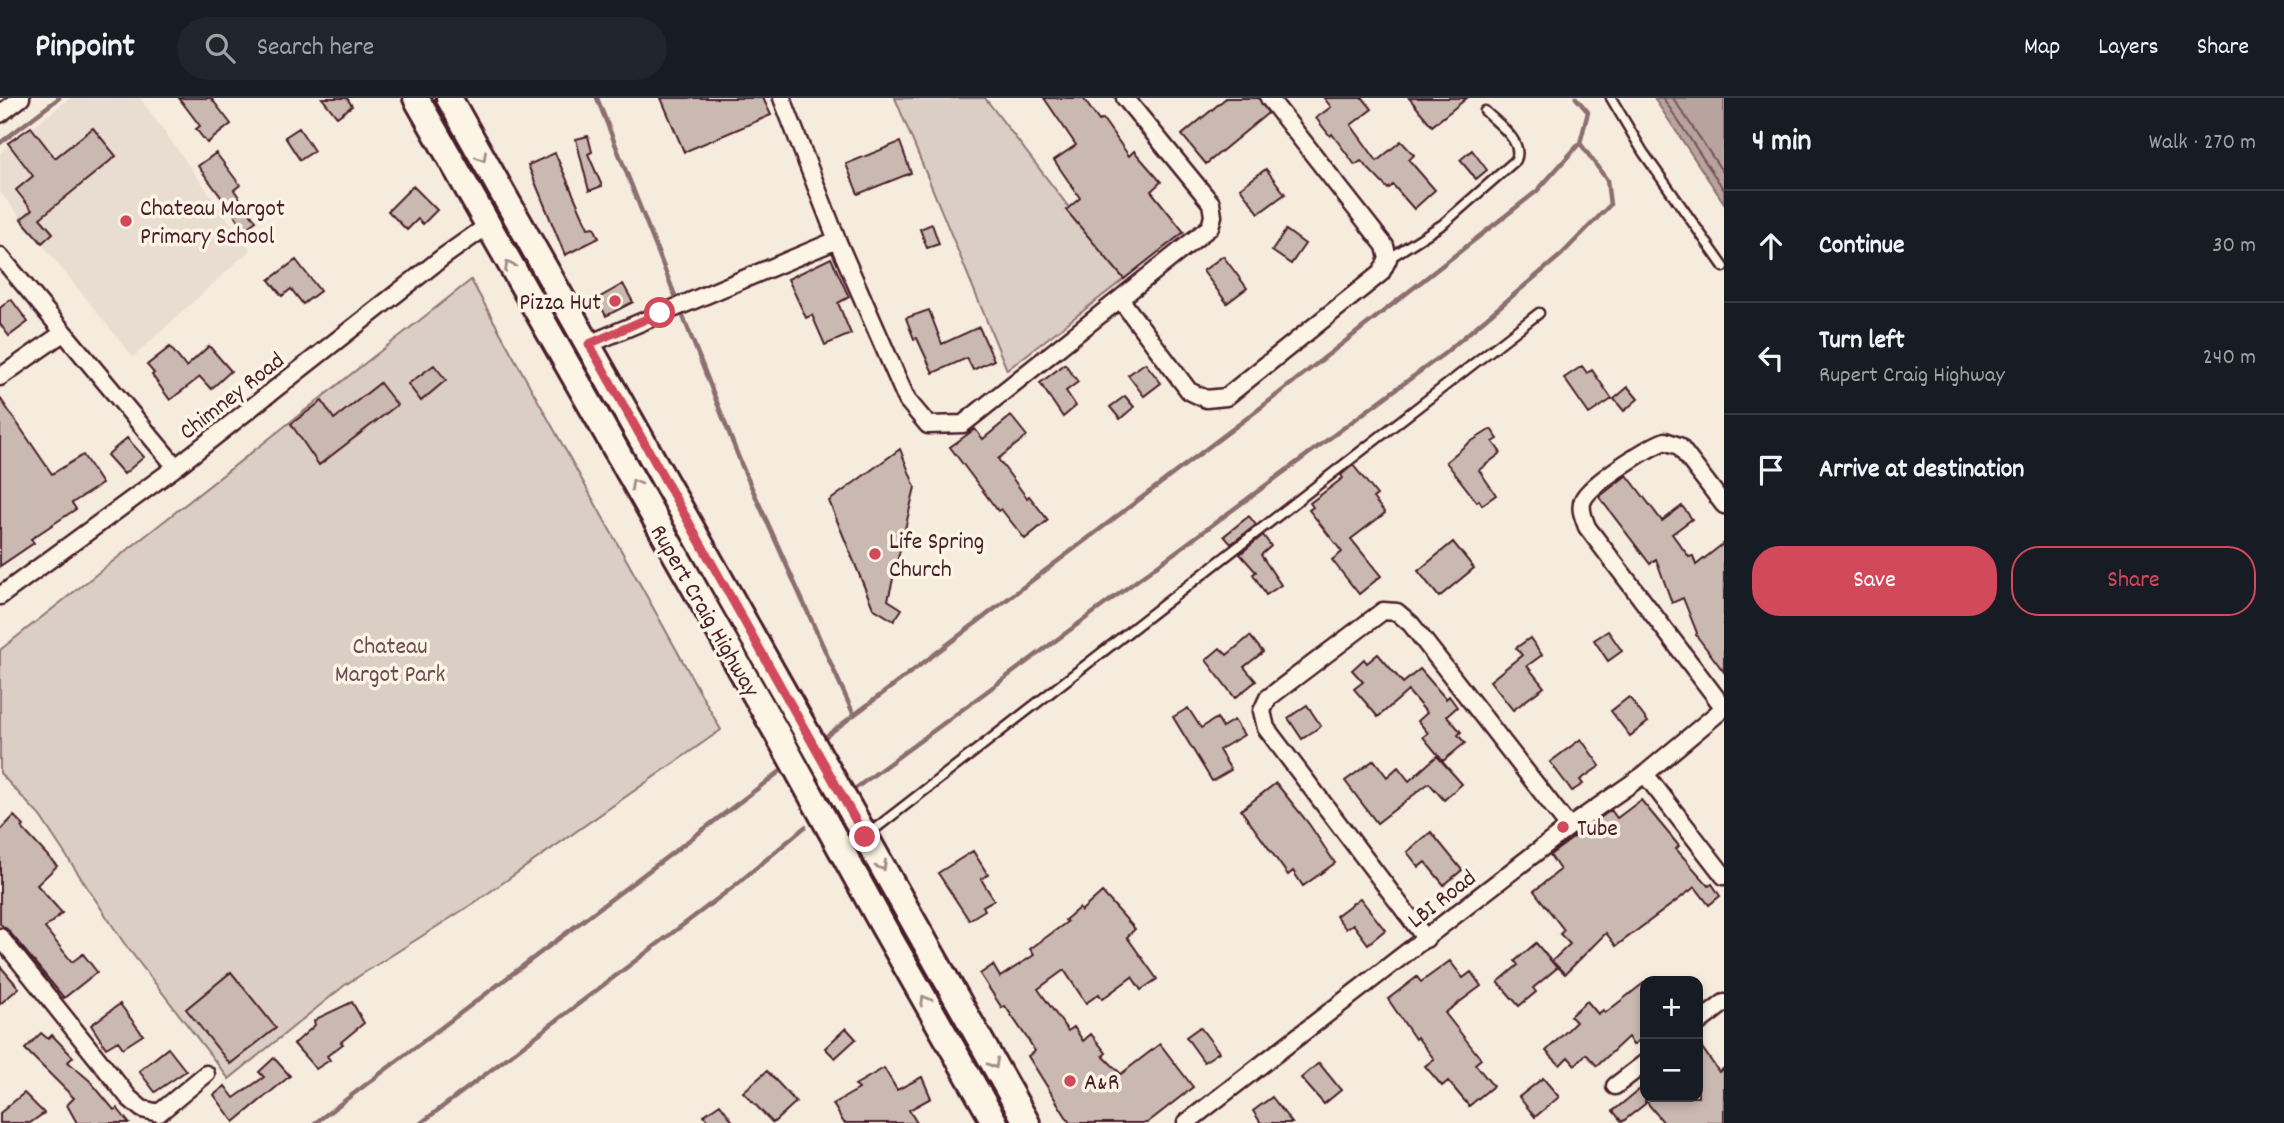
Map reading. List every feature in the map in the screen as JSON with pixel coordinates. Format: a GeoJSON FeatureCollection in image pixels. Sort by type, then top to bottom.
{"type":"FeatureCollection","features":[{"type":"Feature","properties":{"kind":"main road","name":"Rupert Craig Highway"},"geometry":{"type":"LineString","coordinates":[[415,98],[778,735],[995,1123]]}},
{"type":"Feature","properties":{"kind":"main road","name":"Rupert Craig Highway"},"geometry":{"type":"LineString","coordinates":[[449,98],[1027,1123]]}},
{"type":"Feature","properties":{"kind":"street"},"geometry":{"type":"LineString","coordinates":[[1,111],[21,98]]}},
{"type":"Feature","properties":{"kind":"street"},"geometry":{"type":"LineString","coordinates":[[782,98],[837,240],[906,400],[928,425],[963,424],[1210,227],[1213,216],[1211,203],[1125,98]]}},
{"type":"Feature","properties":{"kind":"street"},"geometry":{"type":"LineString","coordinates":[[1120,299],[1189,391],[1206,399],[1226,397],[1381,273],[1388,259],[1385,246],[1269,98]]}},
{"type":"Feature","properties":{"kind":"street","name":"Chimney Road"},"geometry":{"type":"LineString","coordinates":[[0,596],[176,467],[443,257],[487,226]]}},
{"type":"Feature","properties":{"kind":"street"},"geometry":{"type":"LineString","coordinates":[[589,344],[837,240]]}},
{"type":"Feature","properties":{"kind":"street"},"geometry":{"type":"LineString","coordinates":[[0,256],[176,467]]}},
{"type":"Feature","properties":{"kind":"street"},"geometry":{"type":"LineString","coordinates":[[0,377],[62,333]]}},
{"type":"Feature","properties":{"kind":"street"},"geometry":{"type":"LineString","coordinates":[[1724,505],[1679,446],[1665,441],[1632,457],[1584,497],[1581,509],[1587,527],[1724,708]]}},
{"type":"Feature","properties":{"kind":"street"},"geometry":{"type":"LineString","coordinates":[[1426,939],[1266,728],[1262,710],[1268,698],[1383,611],[1398,612],[1411,624],[1569,827]]}},
{"type":"Feature","properties":{"kind":"street","name":"LBI Road"},"geometry":{"type":"LineString","coordinates":[[1186,1123],[1569,827],[1645,774],[1724,708]]}},
{"type":"Feature","properties":{"kind":"street"},"geometry":{"type":"LineString","coordinates":[[1645,774],[1724,876]]}},
{"type":"Feature","properties":{"kind":"street"},"geometry":{"type":"LineString","coordinates":[[0,937],[129,1098],[142,1109],[159,1112],[206,1074]]}},
{"type":"Feature","properties":{"kind":"street"},"geometry":{"type":"LineString","coordinates":[[1703,1019],[1724,1003]]}},
{"type":"Feature","properties":{"kind":"street"},"geometry":{"type":"LineString","coordinates":[[1615,1086],[1640,1067]]}},
{"type":"Feature","properties":{"kind":"lane"},"geometry":{"type":"LineString","coordinates":[[1611,98],[1643,152],[1724,267]]}},
{"type":"Feature","properties":{"kind":"lane"},"geometry":{"type":"LineString","coordinates":[[1388,259],[1443,223],[1516,160],[1519,155],[1518,146],[1485,111]]}},
{"type":"Feature","properties":{"kind":"lane"},"geometry":{"type":"LineString","coordinates":[[865,837],[1539,313]]}},
{"type":"Feature","properties":{"kind":"shaded area","name":"Chateau Margot Primary School"},"geometry":{"type":"Polygon","coordinates":[[[70,98],[140,98],[250,250],[133,357],[0,192],[0,153],[70,98]]]}},
{"type":"Feature","properties":{"kind":"green space"},"geometry":{"type":"Polygon","coordinates":[[[895,98],[985,98],[1124,279],[1007,370],[895,98]]]}},
{"type":"Feature","properties":{"kind":"green space","name":"Chateau Margot Park"},"geometry":{"type":"Polygon","coordinates":[[[471,280],[721,730],[474,903],[345,985],[229,1079],[124,943],[40,816],[0,773],[0,650],[471,280]]]}},
{"type":"Feature","properties":{"kind":"water"},"geometry":{"type":"Polygon","coordinates":[[[1654,98],[1724,98],[1724,203],[1654,98]]]}},
{"type":"Feature","properties":{"kind":"building"},"geometry":{"type":"Polygon","coordinates":[[[179,98],[211,98],[231,124],[207,143],[196,129],[200,126],[179,98]]]}},
{"type":"Feature","properties":{"kind":"building"},"geometry":{"type":"Polygon","coordinates":[[[322,98],[347,98],[352,106],[337,117],[322,98]]]}},
{"type":"Feature","properties":{"kind":"building"},"geometry":{"type":"Polygon","coordinates":[[[661,98],[763,98],[771,115],[684,152],[661,98]]]}},
{"type":"Feature","properties":{"kind":"building"},"geometry":{"type":"Polygon","coordinates":[[[1044,98],[1083,98],[1099,121],[1103,119],[1129,156],[1134,151],[1161,182],[1151,191],[1184,232],[1124,279],[1066,210],[1080,198],[1054,160],[1076,145],[1044,98]]]}},
{"type":"Feature","properties":{"kind":"building"},"geometry":{"type":"Polygon","coordinates":[[[1226,98],[1259,98],[1268,113],[1206,164],[1182,135],[1226,98]]]}},
{"type":"Feature","properties":{"kind":"building"},"geometry":{"type":"Polygon","coordinates":[[[1324,98],[1363,98],[1372,109],[1351,125],[1377,161],[1401,141],[1414,155],[1409,160],[1435,190],[1414,209],[1393,185],[1388,189],[1361,161],[1355,165],[1316,118],[1331,107],[1324,98]]]}},
{"type":"Feature","properties":{"kind":"building"},"geometry":{"type":"Polygon","coordinates":[[[1409,98],[1467,98],[1432,126],[1409,98]]]}},
{"type":"Feature","properties":{"kind":"building"},"geometry":{"type":"Polygon","coordinates":[[[31,127],[55,158],[93,128],[116,156],[40,218],[53,233],[42,243],[21,219],[32,210],[16,190],[33,176],[8,143],[31,127]]]}},
{"type":"Feature","properties":{"kind":"building"},"geometry":{"type":"Polygon","coordinates":[[[299,128],[314,151],[300,160],[285,137],[299,128]]]}},
{"type":"Feature","properties":{"kind":"building"},"geometry":{"type":"Polygon","coordinates":[[[588,136],[592,152],[588,154],[602,186],[589,191],[576,139],[588,136]]]}},
{"type":"Feature","properties":{"kind":"building"},"geometry":{"type":"Polygon","coordinates":[[[900,142],[911,173],[858,194],[846,164],[900,142]]]}},
{"type":"Feature","properties":{"kind":"building"},"geometry":{"type":"Polygon","coordinates":[[[1472,150],[1487,170],[1476,179],[1460,160],[1472,150]]]}},
{"type":"Feature","properties":{"kind":"building"},"geometry":{"type":"Polygon","coordinates":[[[216,153],[240,185],[234,190],[256,221],[245,229],[198,166],[216,153]]]}},
{"type":"Feature","properties":{"kind":"building"},"geometry":{"type":"Polygon","coordinates":[[[555,153],[588,228],[594,227],[599,238],[565,255],[528,165],[555,153]]]}},
{"type":"Feature","properties":{"kind":"building"},"geometry":{"type":"Polygon","coordinates":[[[1266,169],[1285,194],[1259,213],[1240,188],[1266,169]]]}},
{"type":"Feature","properties":{"kind":"building"},"geometry":{"type":"Polygon","coordinates":[[[413,186],[437,210],[423,224],[418,219],[407,230],[388,211],[413,186]]]}},
{"type":"Feature","properties":{"kind":"building"},"geometry":{"type":"Polygon","coordinates":[[[932,224],[939,244],[927,248],[920,229],[932,224]]]}},
{"type":"Feature","properties":{"kind":"building"},"geometry":{"type":"Polygon","coordinates":[[[1286,230],[1305,244],[1291,264],[1272,251],[1286,230]]]}},
{"type":"Feature","properties":{"kind":"building"},"geometry":{"type":"Polygon","coordinates":[[[1223,256],[1247,288],[1227,303],[1203,271],[1223,256]]]}},
{"type":"Feature","properties":{"kind":"building"},"geometry":{"type":"Polygon","coordinates":[[[831,258],[849,297],[838,303],[851,334],[825,345],[812,315],[806,318],[788,279],[831,258]]]}},
{"type":"Feature","properties":{"kind":"building"},"geometry":{"type":"Polygon","coordinates":[[[296,260],[320,291],[303,304],[291,289],[282,296],[269,280],[296,260]]]}},
{"type":"Feature","properties":{"kind":"building","name":"Pizza Hut"},"geometry":{"type":"Polygon","coordinates":[[[623,284],[633,302],[606,316],[597,299],[623,284]]]}},
{"type":"Feature","properties":{"kind":"building"},"geometry":{"type":"Polygon","coordinates":[[[11,299],[28,322],[9,336],[0,324],[0,308],[11,299]]]}},
{"type":"Feature","properties":{"kind":"building"},"geometry":{"type":"Polygon","coordinates":[[[929,310],[942,344],[979,327],[994,360],[973,370],[967,358],[933,373],[906,318],[929,310]]]}},
{"type":"Feature","properties":{"kind":"building"},"geometry":{"type":"Polygon","coordinates":[[[209,346],[231,371],[211,389],[200,377],[170,400],[147,365],[170,347],[186,367],[209,346]]]}},
{"type":"Feature","properties":{"kind":"building"},"geometry":{"type":"Polygon","coordinates":[[[1145,363],[1161,383],[1144,396],[1128,375],[1145,363]]]}},
{"type":"Feature","properties":{"kind":"building"},"geometry":{"type":"Polygon","coordinates":[[[1065,364],[1078,382],[1066,391],[1076,406],[1063,417],[1040,383],[1065,364]]]}},
{"type":"Feature","properties":{"kind":"building"},"geometry":{"type":"Polygon","coordinates":[[[434,365],[446,380],[421,401],[408,384],[434,365]]]}},
{"type":"Feature","properties":{"kind":"building"},"geometry":{"type":"Polygon","coordinates":[[[1582,366],[1587,373],[1592,370],[1612,399],[1589,414],[1564,378],[1582,366]]]}},
{"type":"Feature","properties":{"kind":"building"},"geometry":{"type":"Polygon","coordinates":[[[380,383],[397,405],[319,465],[291,424],[322,401],[334,419],[380,383]]]}},
{"type":"Feature","properties":{"kind":"building"},"geometry":{"type":"Polygon","coordinates":[[[1628,387],[1638,399],[1624,411],[1614,399],[1628,387]]]}},
{"type":"Feature","properties":{"kind":"building"},"geometry":{"type":"Polygon","coordinates":[[[1125,396],[1134,407],[1120,419],[1110,407],[1125,396]]]}},
{"type":"Feature","properties":{"kind":"building"},"geometry":{"type":"Polygon","coordinates":[[[0,398],[52,474],[83,455],[102,484],[72,503],[76,509],[31,539],[34,543],[0,566],[0,398]]]}},
{"type":"Feature","properties":{"kind":"building"},"geometry":{"type":"Polygon","coordinates":[[[1011,416],[1027,436],[998,459],[1027,498],[1029,496],[1048,520],[1025,539],[1001,509],[998,511],[950,447],[975,429],[983,439],[1011,416]]]}},
{"type":"Feature","properties":{"kind":"building"},"geometry":{"type":"Polygon","coordinates":[[[1491,429],[1498,439],[1493,442],[1501,453],[1479,470],[1496,495],[1482,505],[1446,462],[1491,429]]]}},
{"type":"Feature","properties":{"kind":"building"},"geometry":{"type":"Polygon","coordinates":[[[127,438],[144,457],[124,474],[107,455],[127,438]]]}},
{"type":"Feature","properties":{"kind":"building","name":"Life Spring Church"},"geometry":{"type":"Polygon","coordinates":[[[900,449],[915,487],[888,600],[902,609],[894,621],[873,608],[829,501],[900,449]]]}},
{"type":"Feature","properties":{"kind":"building"},"geometry":{"type":"Polygon","coordinates":[[[1353,465],[1377,495],[1373,498],[1385,513],[1351,539],[1381,576],[1359,594],[1332,560],[1342,552],[1309,510],[1313,507],[1310,503],[1343,478],[1341,475],[1353,465]]]}},
{"type":"Feature","properties":{"kind":"building"},"geometry":{"type":"Polygon","coordinates":[[[1627,475],[1662,521],[1682,506],[1692,519],[1672,534],[1689,557],[1693,556],[1696,565],[1724,543],[1724,672],[1696,635],[1683,598],[1672,603],[1656,559],[1650,564],[1599,497],[1627,475]]]}},
{"type":"Feature","properties":{"kind":"building"},"geometry":{"type":"Polygon","coordinates":[[[1249,516],[1256,525],[1231,544],[1224,536],[1249,516]]]}},
{"type":"Feature","properties":{"kind":"building"},"geometry":{"type":"Polygon","coordinates":[[[1263,535],[1271,546],[1261,555],[1281,585],[1266,595],[1253,574],[1256,572],[1240,554],[1263,535]]]}},
{"type":"Feature","properties":{"kind":"building"},"geometry":{"type":"Polygon","coordinates":[[[1453,542],[1474,568],[1439,597],[1418,571],[1453,542]]]}},
{"type":"Feature","properties":{"kind":"building"},"geometry":{"type":"Polygon","coordinates":[[[1608,631],[1622,651],[1608,661],[1594,640],[1608,631]]]}},
{"type":"Feature","properties":{"kind":"building"},"geometry":{"type":"Polygon","coordinates":[[[1250,636],[1263,652],[1244,667],[1256,681],[1235,698],[1206,660],[1220,648],[1227,655],[1250,636]]]}},
{"type":"Feature","properties":{"kind":"building"},"geometry":{"type":"Polygon","coordinates":[[[1530,638],[1542,655],[1527,666],[1544,687],[1513,710],[1490,681],[1522,655],[1516,648],[1530,638]]]}},
{"type":"Feature","properties":{"kind":"building"},"geometry":{"type":"Polygon","coordinates":[[[1378,654],[1403,683],[1420,669],[1446,699],[1449,696],[1457,707],[1447,716],[1461,732],[1458,735],[1465,743],[1443,761],[1423,737],[1428,733],[1418,721],[1427,713],[1408,691],[1378,717],[1354,689],[1363,682],[1352,670],[1364,659],[1367,663],[1378,654]]]}},
{"type":"Feature","properties":{"kind":"building"},"geometry":{"type":"Polygon","coordinates":[[[1629,697],[1648,722],[1630,736],[1611,711],[1629,697]]]}},
{"type":"Feature","properties":{"kind":"building"},"geometry":{"type":"Polygon","coordinates":[[[1307,705],[1321,726],[1302,739],[1288,718],[1307,705]]]}},
{"type":"Feature","properties":{"kind":"building"},"geometry":{"type":"Polygon","coordinates":[[[1188,708],[1201,728],[1217,718],[1222,727],[1234,720],[1244,735],[1219,750],[1231,770],[1212,781],[1173,717],[1188,708]]]}},
{"type":"Feature","properties":{"kind":"building"},"geometry":{"type":"Polygon","coordinates":[[[1581,739],[1600,766],[1580,780],[1583,784],[1572,791],[1550,762],[1581,739]]]}},
{"type":"Feature","properties":{"kind":"building"},"geometry":{"type":"Polygon","coordinates":[[[1437,756],[1462,784],[1444,800],[1429,783],[1377,823],[1345,781],[1374,760],[1387,777],[1398,767],[1409,781],[1437,756]]]}},
{"type":"Feature","properties":{"kind":"building"},"geometry":{"type":"Polygon","coordinates":[[[1276,783],[1309,824],[1335,863],[1303,886],[1293,871],[1288,875],[1241,810],[1276,783]]]}},
{"type":"Feature","properties":{"kind":"building"},"geometry":{"type":"Polygon","coordinates":[[[1641,800],[1679,846],[1676,849],[1709,886],[1712,884],[1720,896],[1709,905],[1695,887],[1616,946],[1606,933],[1565,974],[1552,961],[1570,944],[1560,934],[1564,930],[1534,891],[1560,870],[1550,855],[1611,810],[1617,818],[1641,800]]]}},
{"type":"Feature","properties":{"kind":"building"},"geometry":{"type":"Polygon","coordinates":[[[14,816],[57,866],[37,885],[62,913],[45,928],[72,962],[83,954],[97,972],[64,998],[8,930],[0,924],[0,831],[14,816]]]}},
{"type":"Feature","properties":{"kind":"building"},"geometry":{"type":"Polygon","coordinates":[[[1431,832],[1462,870],[1444,885],[1425,862],[1419,867],[1407,852],[1431,832]]]}},
{"type":"Feature","properties":{"kind":"building"},"geometry":{"type":"Polygon","coordinates":[[[973,851],[988,875],[981,879],[994,900],[983,906],[985,910],[969,920],[938,873],[973,851]]]}},
{"type":"Feature","properties":{"kind":"building"},"geometry":{"type":"Polygon","coordinates":[[[1102,892],[1135,929],[1127,937],[1157,979],[1141,990],[1132,977],[1102,999],[1099,994],[1086,1003],[1064,970],[1038,989],[1068,1031],[1074,1027],[1083,1041],[1091,1034],[1106,1053],[1103,1056],[1121,1074],[1160,1044],[1193,1087],[1147,1123],[1070,1123],[1028,1056],[1035,1051],[1029,1041],[1005,1006],[1002,1008],[980,974],[993,965],[1000,977],[1034,955],[1030,949],[1102,892]]]}},
{"type":"Feature","properties":{"kind":"building"},"geometry":{"type":"Polygon","coordinates":[[[1360,898],[1385,930],[1368,944],[1353,924],[1346,929],[1336,916],[1360,898]]]}},
{"type":"Feature","properties":{"kind":"building"},"geometry":{"type":"Polygon","coordinates":[[[1536,943],[1557,968],[1533,988],[1536,992],[1519,1006],[1498,982],[1518,965],[1515,961],[1536,943]]]}},
{"type":"Feature","properties":{"kind":"building"},"geometry":{"type":"Polygon","coordinates":[[[1450,961],[1463,978],[1471,972],[1481,986],[1445,1013],[1481,1059],[1475,1064],[1493,1086],[1469,1106],[1448,1081],[1442,1086],[1425,1066],[1434,1059],[1417,1037],[1415,1039],[1388,999],[1417,977],[1421,982],[1450,961]]]}},
{"type":"Feature","properties":{"kind":"building"},"geometry":{"type":"Polygon","coordinates":[[[0,966],[19,988],[0,1004],[0,966]]]}},
{"type":"Feature","properties":{"kind":"building"},"geometry":{"type":"Polygon","coordinates":[[[231,972],[276,1028],[230,1064],[186,1009],[231,972]]]}},
{"type":"Feature","properties":{"kind":"building"},"geometry":{"type":"Polygon","coordinates":[[[1640,986],[1640,1040],[1633,1045],[1628,1037],[1597,1066],[1586,1054],[1575,1065],[1568,1057],[1560,1065],[1546,1051],[1576,1022],[1570,1016],[1587,1001],[1598,1014],[1603,1010],[1605,1013],[1640,986]]]}},
{"type":"Feature","properties":{"kind":"building"},"geometry":{"type":"Polygon","coordinates":[[[352,1002],[364,1023],[327,1056],[330,1060],[316,1069],[294,1044],[315,1025],[314,1021],[318,1018],[352,1002]]]}},
{"type":"Feature","properties":{"kind":"building"},"geometry":{"type":"Polygon","coordinates":[[[120,1004],[143,1035],[123,1048],[118,1041],[106,1048],[91,1025],[120,1004]]]}},
{"type":"Feature","properties":{"kind":"building"},"geometry":{"type":"Polygon","coordinates":[[[1200,1027],[1219,1052],[1204,1062],[1186,1037],[1200,1027]]]}},
{"type":"Feature","properties":{"kind":"building"},"geometry":{"type":"Polygon","coordinates":[[[846,1028],[856,1039],[835,1058],[825,1048],[846,1028]]]}},
{"type":"Feature","properties":{"kind":"building"},"geometry":{"type":"Polygon","coordinates":[[[41,1033],[48,1039],[52,1035],[73,1057],[68,1062],[90,1081],[114,1110],[117,1108],[129,1123],[77,1123],[67,1105],[74,1098],[25,1049],[41,1033]]]}},
{"type":"Feature","properties":{"kind":"building"},"geometry":{"type":"Polygon","coordinates":[[[168,1048],[186,1071],[155,1092],[139,1071],[168,1048]]]}},
{"type":"Feature","properties":{"kind":"building"},"geometry":{"type":"Polygon","coordinates":[[[1703,1049],[1719,1072],[1724,1068],[1724,1123],[1664,1123],[1647,1102],[1703,1102],[1703,1049]]]}},
{"type":"Feature","properties":{"kind":"building"},"geometry":{"type":"Polygon","coordinates":[[[274,1058],[290,1076],[234,1122],[214,1095],[225,1086],[234,1098],[264,1077],[259,1072],[274,1058]]]}},
{"type":"Feature","properties":{"kind":"building"},"geometry":{"type":"Polygon","coordinates":[[[1319,1063],[1341,1090],[1324,1104],[1301,1078],[1319,1063]]]}},
{"type":"Feature","properties":{"kind":"building"},"geometry":{"type":"Polygon","coordinates":[[[884,1068],[897,1090],[922,1077],[931,1098],[909,1110],[917,1123],[844,1123],[833,1104],[859,1089],[855,1085],[884,1068]]]}},
{"type":"Feature","properties":{"kind":"building"},"geometry":{"type":"Polygon","coordinates":[[[767,1071],[796,1102],[773,1123],[743,1092],[767,1071]]]}},
{"type":"Feature","properties":{"kind":"building"},"geometry":{"type":"Polygon","coordinates":[[[1543,1078],[1559,1097],[1535,1117],[1519,1097],[1543,1078]]]}},
{"type":"Feature","properties":{"kind":"building"},"geometry":{"type":"Polygon","coordinates":[[[1640,1089],[1640,1102],[1645,1104],[1622,1122],[1613,1111],[1640,1089]]]}},
{"type":"Feature","properties":{"kind":"building"},"geometry":{"type":"Polygon","coordinates":[[[24,1093],[44,1113],[30,1123],[0,1123],[0,1113],[24,1093]]]}},
{"type":"Feature","properties":{"kind":"building"},"geometry":{"type":"Polygon","coordinates":[[[1272,1097],[1292,1123],[1261,1123],[1253,1111],[1272,1097]]]}},
{"type":"Feature","properties":{"kind":"building"},"geometry":{"type":"Polygon","coordinates":[[[720,1104],[734,1123],[710,1123],[704,1115],[720,1104]]]}},
{"type":"Feature","properties":{"kind":"waterway"},"geometry":{"type":"LineString","coordinates":[[0,143],[59,98]]}},
{"type":"Feature","properties":{"kind":"waterway"},"geometry":{"type":"LineString","coordinates":[[597,98],[678,303]]}},
{"type":"Feature","properties":{"kind":"waterway"},"geometry":{"type":"LineString","coordinates":[[821,740],[1259,409],[1537,191],[1580,143],[1588,112],[1576,98]]}},
{"type":"Feature","properties":{"kind":"waterway"},"geometry":{"type":"LineString","coordinates":[[856,788],[1445,353],[1561,255],[1610,205],[1607,180],[1580,143]]}},
{"type":"Feature","properties":{"kind":"waterway"},"geometry":{"type":"LineString","coordinates":[[681,311],[742,466],[854,715]]}},
{"type":"Feature","properties":{"kind":"waterway"},"geometry":{"type":"LineString","coordinates":[[315,1123],[786,767]]}},
{"type":"Feature","properties":{"kind":"waterway"},"geometry":{"type":"LineString","coordinates":[[421,1123],[737,884],[805,827]]}},
{"type":"Feature","properties":{"kind":"place","name":"Chateau Margot Primary School"},"geometry":{"type":"Point","coordinates":[126,221]}},
{"type":"Feature","properties":{"kind":"place","name":"Pizza Hut"},"geometry":{"type":"Point","coordinates":[615,301]}},
{"type":"Feature","properties":{"kind":"place","name":"Life Spring Church"},"geometry":{"type":"Point","coordinates":[875,554]}},
{"type":"Feature","properties":{"kind":"place","name":"Tube"},"geometry":{"type":"Point","coordinates":[1563,827]}},
{"type":"Feature","properties":{"kind":"place","name":"A&R"},"geometry":{"type":"Point","coordinates":[1070,1081]}},
{"type":"Feature","properties":{"kind":"route"},"geometry":{"type":"LineString","coordinates":[[660,313],[589,344],[865,837]]}}]}
